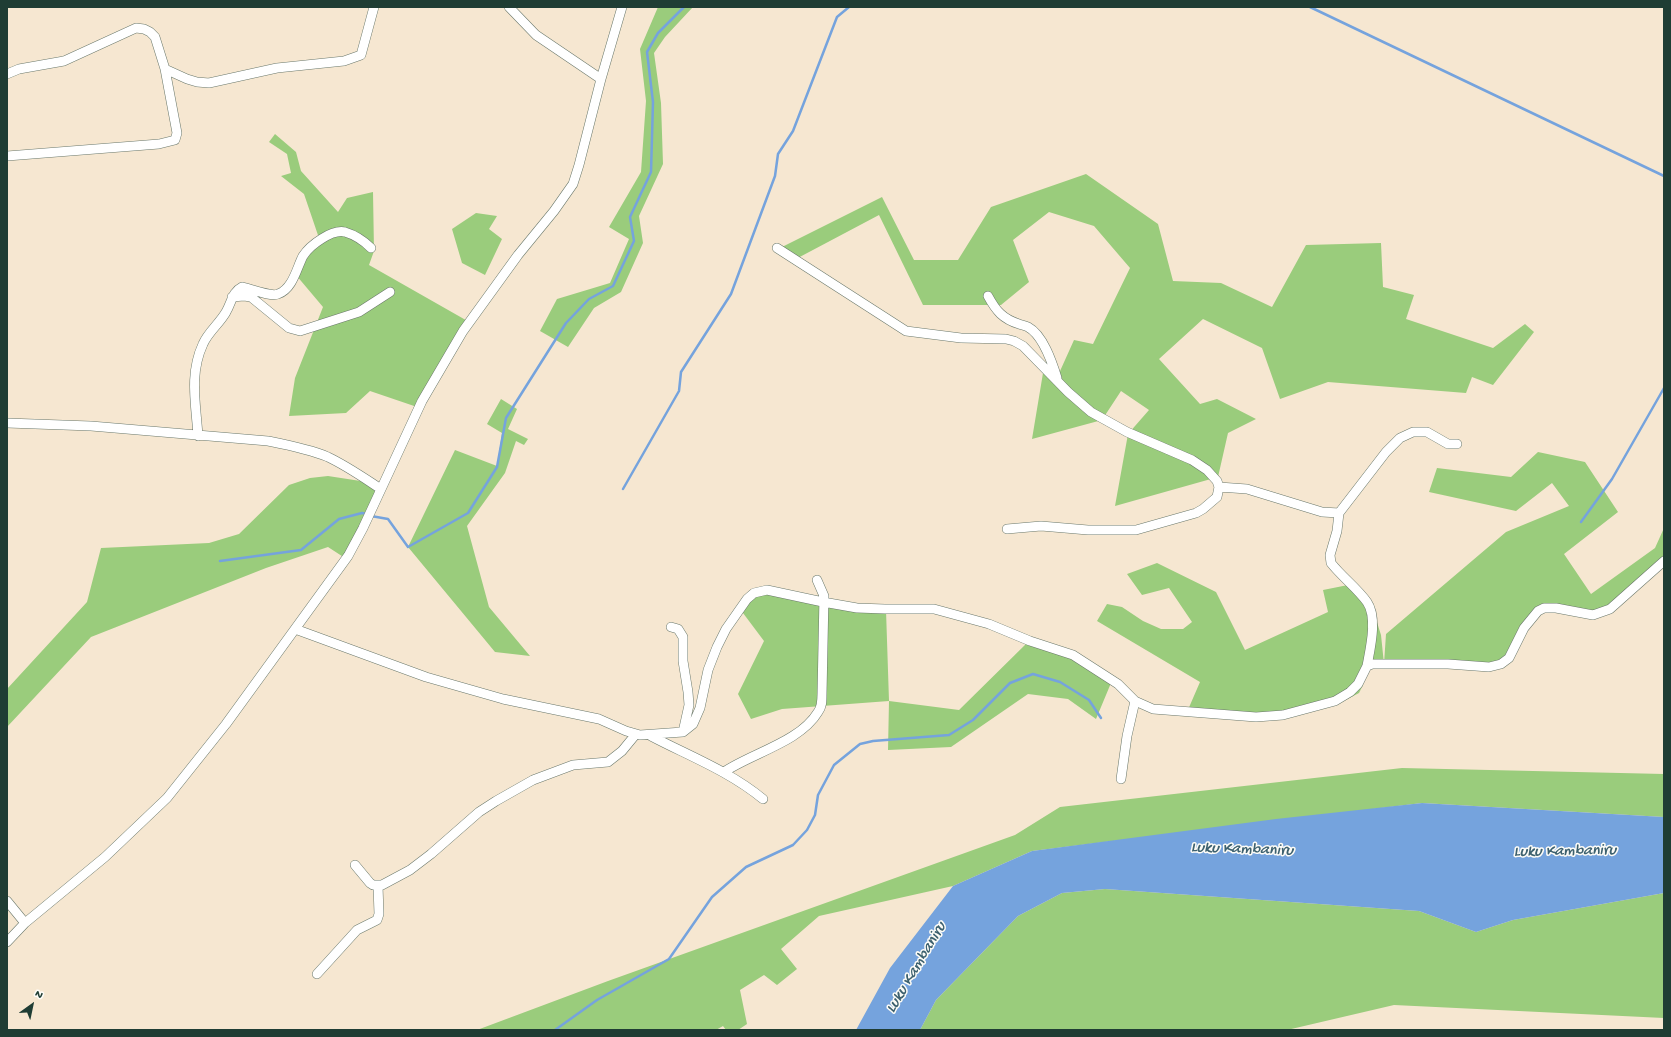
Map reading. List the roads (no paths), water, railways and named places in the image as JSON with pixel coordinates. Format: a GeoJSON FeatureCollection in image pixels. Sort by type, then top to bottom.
{"type":"FeatureCollection","features":[{"type":"Feature","properties":{"kind":"street"},"geometry":{"type":"LineString","coordinates":[[165,69],[187,79],[209,83],[277,68],[344,61],[361,55],[374,7]]}},
{"type":"Feature","properties":{"kind":"street"},"geometry":{"type":"LineString","coordinates":[[509,7],[536,35],[601,79]]}},
{"type":"Feature","properties":{"kind":"street"},"geometry":{"type":"LineString","coordinates":[[7,942],[25,923],[105,857],[167,798],[226,724],[348,556],[364,528],[422,401],[463,331],[518,255],[554,211],[572,184],[579,165],[601,79],[622,7]]}},
{"type":"Feature","properties":{"kind":"street"},"geometry":{"type":"LineString","coordinates":[[7,74],[19,69],[64,60],[136,28],[144,29],[155,37],[165,69],[177,134],[175,140],[159,144],[7,156]]}},
{"type":"Feature","properties":{"kind":"street"},"geometry":{"type":"LineString","coordinates":[[198,436],[194,374],[203,344],[227,311],[232,297],[238,289],[242,287],[274,295],[280,294],[293,279],[304,255],[311,246],[325,237],[335,233],[345,232],[356,237],[371,248]]}},
{"type":"Feature","properties":{"kind":"street"},"geometry":{"type":"LineString","coordinates":[[777,248],[906,331],[954,338],[1006,339],[1014,341],[1023,346],[1078,402],[1106,422],[1192,460],[1207,470],[1217,481],[1217,496],[1203,509],[1196,513],[1136,530],[1088,530],[1041,526],[1007,529]]}},
{"type":"Feature","properties":{"kind":"street"},"geometry":{"type":"LineString","coordinates":[[232,297],[251,297],[289,328],[300,331],[359,312],[390,292]]}},
{"type":"Feature","properties":{"kind":"street"},"geometry":{"type":"LineString","coordinates":[[988,296],[993,306],[1001,316],[1028,327],[1037,334],[1051,360],[1058,381]]}},
{"type":"Feature","properties":{"kind":"street"},"geometry":{"type":"LineString","coordinates":[[7,422],[91,426],[268,441],[311,451],[344,465],[381,489]]}},
{"type":"Feature","properties":{"kind":"street"},"geometry":{"type":"LineString","coordinates":[[295,629],[426,677],[503,699],[599,719],[626,731],[648,735],[683,732],[693,724],[703,695],[708,670],[717,647],[733,618],[747,598],[754,593],[767,590],[858,608],[934,609],[989,624],[1030,641],[1073,655],[1118,684],[1135,701],[1153,709],[1256,717],[1283,715],[1335,701],[1350,692],[1358,684],[1367,666],[1372,634],[1372,618],[1368,604],[1331,563],[1330,555],[1337,531],[1339,513],[1386,452],[1400,438],[1413,432],[1427,432],[1448,444],[1457,444]]}},
{"type":"Feature","properties":{"kind":"street"},"geometry":{"type":"LineString","coordinates":[[1218,487],[1247,489],[1322,512],[1339,513]]}},
{"type":"Feature","properties":{"kind":"street"},"geometry":{"type":"LineString","coordinates":[[1367,666],[1376,663],[1496,666],[1509,658],[1524,628],[1538,611],[1544,608],[1556,608],[1593,615],[1610,609],[1664,562]]}},
{"type":"Feature","properties":{"kind":"street"},"geometry":{"type":"LineString","coordinates":[[724,772],[737,763],[798,732],[818,713],[822,705],[824,596],[817,580]]}},
{"type":"Feature","properties":{"kind":"street"},"geometry":{"type":"LineString","coordinates":[[671,627],[678,629],[683,636],[683,661],[689,705],[683,732]]}},
{"type":"Feature","properties":{"kind":"street"},"geometry":{"type":"LineString","coordinates":[[1121,779],[1127,736],[1135,701]]}},
{"type":"Feature","properties":{"kind":"street"},"geometry":{"type":"LineString","coordinates":[[355,864],[370,883],[378,886],[410,870],[479,812],[496,801],[533,780],[573,765],[608,762],[622,751],[636,734]]}},
{"type":"Feature","properties":{"kind":"street"},"geometry":{"type":"LineString","coordinates":[[648,735],[724,772],[763,799]]}},
{"type":"Feature","properties":{"kind":"street"},"geometry":{"type":"LineString","coordinates":[[317,974],[357,930],[377,920],[379,914],[378,886]]}},
{"type":"Feature","properties":{"kind":"street"},"geometry":{"type":"LineString","coordinates":[[7,901],[25,923]]}},
{"type":"Feature","properties":{"kind":"water","name":"Luku Kambaniru"},"geometry":{"type":"Polygon","coordinates":[[[1422,803],[1664,817],[1664,893],[1513,920],[1476,932],[1419,911],[1105,889],[1062,893],[1018,916],[936,1000],[920,1030],[856,1030],[890,968],[953,886],[1032,851],[1276,819],[1422,803]]]}},
{"type":"Feature","properties":{"kind":"waterway"},"geometry":{"type":"LineString","coordinates":[[371,516],[388,519],[408,547],[468,513],[497,467],[506,418],[566,323],[589,299],[613,286],[634,241],[630,217],[651,172],[653,102],[647,52],[658,33],[684,7]]}},
{"type":"Feature","properties":{"kind":"waterway"},"geometry":{"type":"LineString","coordinates":[[623,489],[679,391],[681,372],[731,294],[775,176],[778,154],[793,131],[837,17],[849,7]]}},
{"type":"Feature","properties":{"kind":"waterway"},"geometry":{"type":"LineString","coordinates":[[1310,7],[1664,176]]}},
{"type":"Feature","properties":{"kind":"waterway"},"geometry":{"type":"LineString","coordinates":[[1581,522],[1612,479],[1664,388]]}},
{"type":"Feature","properties":{"kind":"waterway"},"geometry":{"type":"LineString","coordinates":[[220,561],[301,550],[339,519],[362,513],[367,514]]}},
{"type":"Feature","properties":{"kind":"waterway"},"geometry":{"type":"LineString","coordinates":[[555,1030],[597,1000],[669,959],[712,897],[746,867],[793,845],[807,830],[815,815],[818,795],[834,765],[860,744],[873,741],[949,735],[973,720],[1010,683],[1033,674],[1060,682],[1089,700],[1101,718]]}}]}
